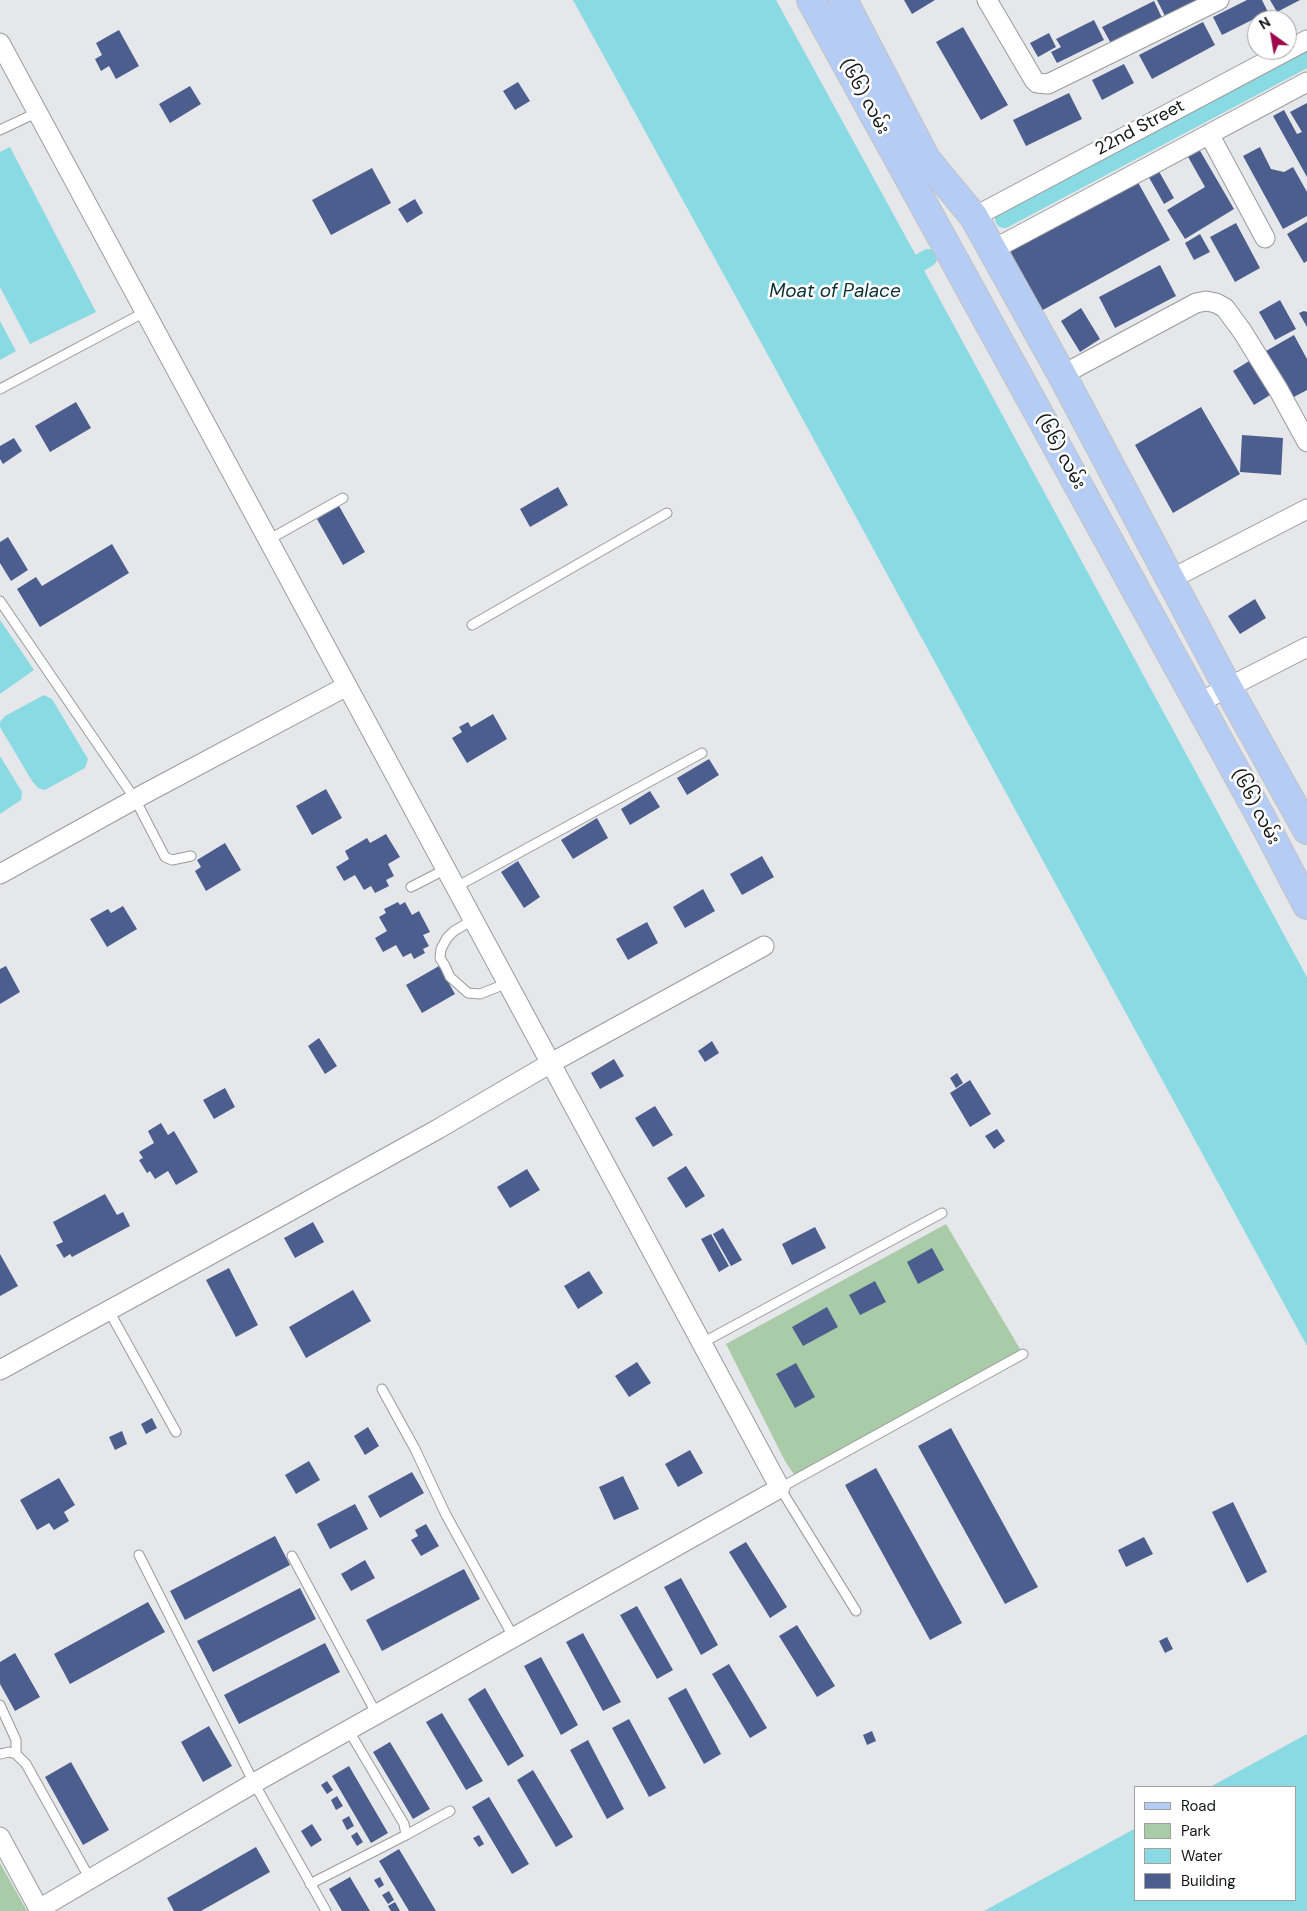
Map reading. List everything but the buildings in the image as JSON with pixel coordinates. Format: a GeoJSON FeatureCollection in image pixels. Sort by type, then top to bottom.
{"type":"FeatureCollection","features":[{"type":"Feature","properties":{"kind":"main road","name":"(၆၆) လမ်း"},"geometry":{"type":"LineString","coordinates":[[811,0],[1307,905]]}},
{"type":"Feature","properties":{"kind":"main road","name":"(၆၆) လမ်း"},"geometry":{"type":"LineString","coordinates":[[843,0],[926,159],[974,217],[1062,375],[1228,688],[1307,830]]}},
{"type":"Feature","properties":{"kind":"street"},"geometry":{"type":"LineString","coordinates":[[987,0],[1034,80],[1037,83],[1048,84],[1219,0]]}},
{"type":"Feature","properties":{"kind":"street","name":"22nd Street"},"geometry":{"type":"LineString","coordinates":[[974,217],[1307,40]]}},
{"type":"Feature","properties":{"kind":"street"},"geometry":{"type":"LineString","coordinates":[[0,43],[780,1488],[377,1716],[254,1783],[39,1910],[0,1837]]}},
{"type":"Feature","properties":{"kind":"street"},"geometry":{"type":"LineString","coordinates":[[992,250],[1307,82]]}},
{"type":"Feature","properties":{"kind":"street"},"geometry":{"type":"LineString","coordinates":[[1209,134],[1265,238]]}},
{"type":"Feature","properties":{"kind":"street"},"geometry":{"type":"LineString","coordinates":[[1062,375],[1196,303],[1206,301],[1216,303],[1225,308],[1242,331],[1278,389],[1307,442]]}},
{"type":"Feature","properties":{"kind":"street"},"geometry":{"type":"LineString","coordinates":[[1171,579],[1307,508]]}},
{"type":"Feature","properties":{"kind":"street"},"geometry":{"type":"LineString","coordinates":[[1198,703],[1307,647]]}},
{"type":"Feature","properties":{"kind":"street"},"geometry":{"type":"LineString","coordinates":[[0,874],[135,799],[347,686]]}},
{"type":"Feature","properties":{"kind":"street"},"geometry":{"type":"LineString","coordinates":[[0,1370],[430,1134],[551,1063],[764,946]]}},
{"type":"Feature","properties":{"kind":"lane"},"geometry":{"type":"LineString","coordinates":[[0,130],[38,112]]}},
{"type":"Feature","properties":{"kind":"lane"},"geometry":{"type":"LineString","coordinates":[[0,389],[146,312]]}},
{"type":"Feature","properties":{"kind":"lane"},"geometry":{"type":"LineString","coordinates":[[268,540],[342,498]]}},
{"type":"Feature","properties":{"kind":"lane"},"geometry":{"type":"LineString","coordinates":[[472,625],[667,513]]}},
{"type":"Feature","properties":{"kind":"lane"},"geometry":{"type":"LineString","coordinates":[[0,601],[135,799],[165,857],[172,860],[191,856]]}},
{"type":"Feature","properties":{"kind":"lane"},"geometry":{"type":"LineString","coordinates":[[456,886],[702,753]]}},
{"type":"Feature","properties":{"kind":"lane"},"geometry":{"type":"LineString","coordinates":[[411,887],[446,869]]}},
{"type":"Feature","properties":{"kind":"lane"},"geometry":{"type":"LineString","coordinates":[[474,920],[454,931],[447,938],[441,949],[440,958],[444,966],[450,976],[468,993],[480,994],[508,983]]}},
{"type":"Feature","properties":{"kind":"lane"},"geometry":{"type":"LineString","coordinates":[[702,1343],[942,1214]]}},
{"type":"Feature","properties":{"kind":"lane"},"geometry":{"type":"LineString","coordinates":[[109,1311],[176,1432]]}},
{"type":"Feature","properties":{"kind":"lane"},"geometry":{"type":"LineString","coordinates":[[856,1611],[780,1488],[1022,1354]]}},
{"type":"Feature","properties":{"kind":"lane"},"geometry":{"type":"LineString","coordinates":[[382,1389],[415,1449],[446,1515],[514,1638]]}},
{"type":"Feature","properties":{"kind":"lane"},"geometry":{"type":"LineString","coordinates":[[139,1554],[254,1783],[326,1911]]}},
{"type":"Feature","properties":{"kind":"lane"},"geometry":{"type":"LineString","coordinates":[[292,1556],[377,1716]]}},
{"type":"Feature","properties":{"kind":"lane"},"geometry":{"type":"LineString","coordinates":[[0,1705],[16,1740],[16,1754]]}},
{"type":"Feature","properties":{"kind":"lane"},"geometry":{"type":"LineString","coordinates":[[349,1731],[404,1824],[406,1835]]}},
{"type":"Feature","properties":{"kind":"lane"},"geometry":{"type":"LineString","coordinates":[[0,1754],[9,1752],[16,1754],[26,1764],[90,1879]]}},
{"type":"Feature","properties":{"kind":"lane"},"geometry":{"type":"LineString","coordinates":[[310,1884],[450,1811]]}},
{"type":"Feature","properties":{"kind":"green space"},"geometry":{"type":"Polygon","coordinates":[[[946,1224],[1023,1354],[797,1479],[785,1461],[726,1344],[946,1224]]]}},
{"type":"Feature","properties":{"kind":"green space"},"geometry":{"type":"Polygon","coordinates":[[[0,1863],[27,1911],[0,1911],[0,1863]]]}},
{"type":"Feature","properties":{"kind":"water","name":"Moat of Palace"},"geometry":{"type":"Polygon","coordinates":[[[573,0],[776,0],[913,250],[1307,977],[1307,1346],[764,348],[573,0]]]}},
{"type":"Feature","properties":{"kind":"water"},"geometry":{"type":"Polygon","coordinates":[[[10,147],[96,312],[30,344],[0,287],[0,152],[10,147]]]}},
{"type":"Feature","properties":{"kind":"water"},"geometry":{"type":"Polygon","coordinates":[[[0,321],[16,351],[0,360],[0,321]]]}},
{"type":"Feature","properties":{"kind":"water"},"geometry":{"type":"Polygon","coordinates":[[[0,620],[34,670],[0,694],[0,620]]]}},
{"type":"Feature","properties":{"kind":"water"},"geometry":{"type":"Polygon","coordinates":[[[44,695],[52,699],[88,759],[85,768],[45,790],[38,788],[32,781],[0,727],[0,722],[5,716],[44,695]]]}},
{"type":"Feature","properties":{"kind":"water"},"geometry":{"type":"Polygon","coordinates":[[[0,756],[22,792],[21,800],[0,814],[0,756]]]}},
{"type":"Feature","properties":{"kind":"water"},"geometry":{"type":"Polygon","coordinates":[[[1307,1734],[1307,1911],[984,1911],[1134,1829],[1134,1901],[1297,1901],[1297,1786],[1212,1786],[1307,1734]]]}},
{"type":"Feature","properties":{"kind":"waterway"},"geometry":{"type":"LineString","coordinates":[[1004,219],[1307,58]]}},
{"type":"Feature","properties":{"kind":"waterway"},"geometry":{"type":"LineString","coordinates":[[900,274],[928,258]]}}]}
